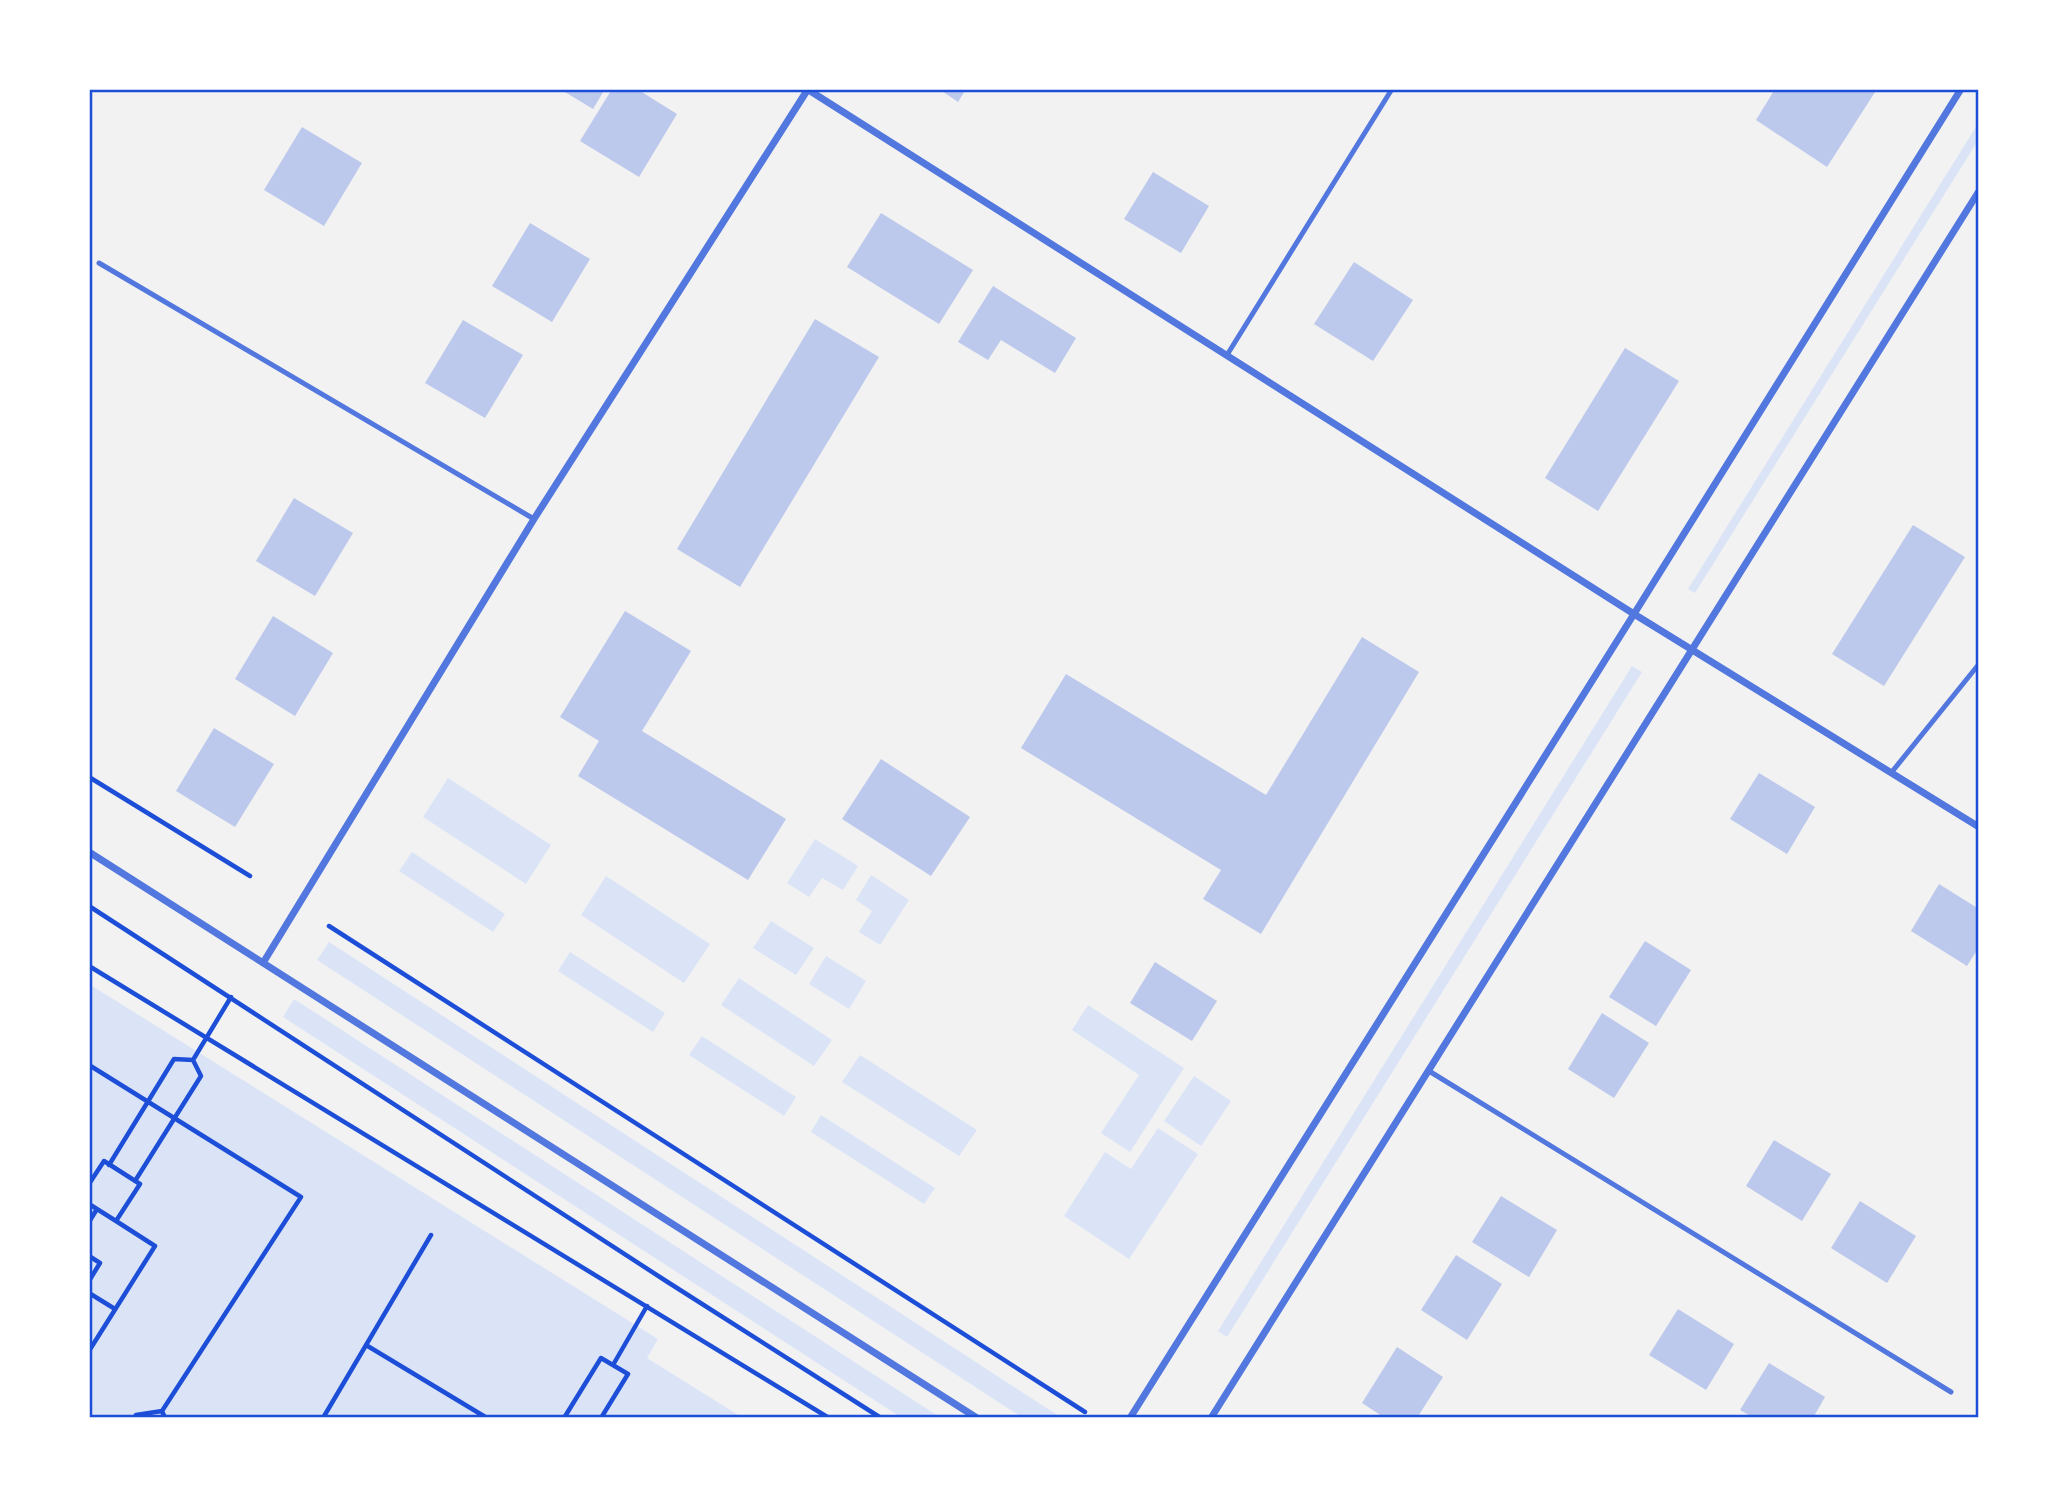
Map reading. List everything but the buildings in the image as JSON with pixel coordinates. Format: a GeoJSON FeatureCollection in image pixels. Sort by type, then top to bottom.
{"type":"FeatureCollection","features":[{"type":"Feature","properties":{"kind":"street"},"geometry":{"type":"LineString","coordinates":[[263,963],[534,519],[808,89],[1634,614],[1979,828]]}},
{"type":"Feature","properties":{"kind":"street"},"geometry":{"type":"LineString","coordinates":[[1130,1418],[1961,89]]}},
{"type":"Feature","properties":{"kind":"street"},"geometry":{"type":"LineString","coordinates":[[1211,1418],[1979,191]]}},
{"type":"Feature","properties":{"kind":"street"},"geometry":{"type":"LineString","coordinates":[[89,852],[977,1418]]}},
{"type":"Feature","properties":{"kind":"lane"},"geometry":{"type":"LineString","coordinates":[[1227,355],[1392,89]]}},
{"type":"Feature","properties":{"kind":"lane"},"geometry":{"type":"LineString","coordinates":[[99,263],[534,519]]}},
{"type":"Feature","properties":{"kind":"lane"},"geometry":{"type":"LineString","coordinates":[[1891,773],[1979,664]]}},
{"type":"Feature","properties":{"kind":"lane"},"geometry":{"type":"LineString","coordinates":[[1429,1071],[1951,1392]]}},
{"type":"Feature","properties":{"kind":"path"},"geometry":{"type":"LineString","coordinates":[[89,777],[250,876]]}},
{"type":"Feature","properties":{"kind":"path"},"geometry":{"type":"LineString","coordinates":[[89,906],[881,1418]]}},
{"type":"Feature","properties":{"kind":"path"},"geometry":{"type":"LineString","coordinates":[[329,926],[1085,1412]]}},
{"type":"Feature","properties":{"kind":"path"},"geometry":{"type":"LineString","coordinates":[[89,965],[829,1418]]}},
{"type":"Feature","properties":{"kind":"path"},"geometry":{"type":"LineString","coordinates":[[193,1060],[231,997]]}},
{"type":"Feature","properties":{"kind":"path"},"geometry":{"type":"LineString","coordinates":[[109,1165],[174,1059],[193,1060]]}},
{"type":"Feature","properties":{"kind":"path"},"geometry":{"type":"LineString","coordinates":[[135,1181],[201,1076],[193,1060]]}},
{"type":"Feature","properties":{"kind":"path"},"geometry":{"type":"LineString","coordinates":[[89,1065],[301,1196],[162,1411],[136,1415],[134,1418]]}},
{"type":"Feature","properties":{"kind":"path"},"geometry":{"type":"LineString","coordinates":[[89,1184],[104,1161],[140,1184],[116,1221]]}},
{"type":"Feature","properties":{"kind":"path"},"geometry":{"type":"LineString","coordinates":[[89,1204],[155,1246],[89,1351]]}},
{"type":"Feature","properties":{"kind":"path"},"geometry":{"type":"LineString","coordinates":[[89,1222],[97,1209]]}},
{"type":"Feature","properties":{"kind":"path"},"geometry":{"type":"LineString","coordinates":[[323,1418],[431,1235]]}},
{"type":"Feature","properties":{"kind":"path"},"geometry":{"type":"LineString","coordinates":[[89,1256],[100,1263],[89,1281]]}},
{"type":"Feature","properties":{"kind":"path"},"geometry":{"type":"LineString","coordinates":[[89,1293],[115,1309]]}},
{"type":"Feature","properties":{"kind":"path"},"geometry":{"type":"LineString","coordinates":[[613,1366],[647,1307]]}},
{"type":"Feature","properties":{"kind":"path"},"geometry":{"type":"LineString","coordinates":[[366,1345],[487,1418]]}},
{"type":"Feature","properties":{"kind":"path"},"geometry":{"type":"LineString","coordinates":[[564,1418],[601,1358],[628,1374],[601,1418]]}},
{"type":"Feature","properties":{"kind":"path"},"geometry":{"type":"LineString","coordinates":[[162,1411],[165,1418]]}},
{"type":"Feature","properties":{"kind":"shaded area"},"geometry":{"type":"Polygon","coordinates":[[[1979,122],[1979,139],[1695,593],[1688,589],[1979,122]]]}},
{"type":"Feature","properties":{"kind":"shaded area"},"geometry":{"type":"Polygon","coordinates":[[[1632,666],[1642,672],[1227,1337],[1218,1331],[1632,666]]]}},
{"type":"Feature","properties":{"kind":"shaded area"},"geometry":{"type":"Polygon","coordinates":[[[448,778],[551,845],[526,884],[423,817],[448,778]]]}},
{"type":"Feature","properties":{"kind":"shaded area"},"geometry":{"type":"Polygon","coordinates":[[[815,839],[858,866],[843,890],[822,878],[809,897],[787,883],[815,839]]]}},
{"type":"Feature","properties":{"kind":"shaded area"},"geometry":{"type":"Polygon","coordinates":[[[412,852],[505,914],[493,932],[399,871],[412,852]]]}},
{"type":"Feature","properties":{"kind":"shaded area"},"geometry":{"type":"Polygon","coordinates":[[[871,875],[909,900],[880,945],[859,932],[872,911],[856,900],[871,875]]]}},
{"type":"Feature","properties":{"kind":"shaded area"},"geometry":{"type":"Polygon","coordinates":[[[606,876],[710,944],[684,983],[581,915],[606,876]]]}},
{"type":"Feature","properties":{"kind":"shaded area"},"geometry":{"type":"Polygon","coordinates":[[[771,921],[814,948],[796,975],[753,948],[771,921]]]}},
{"type":"Feature","properties":{"kind":"shaded area"},"geometry":{"type":"Polygon","coordinates":[[[329,942],[1062,1418],[1023,1418],[317,960],[329,942]]]}},
{"type":"Feature","properties":{"kind":"shaded area"},"geometry":{"type":"Polygon","coordinates":[[[570,952],[665,1013],[653,1032],[558,971],[570,952]]]}},
{"type":"Feature","properties":{"kind":"shaded area"},"geometry":{"type":"Polygon","coordinates":[[[826,956],[866,981],[849,1009],[809,984],[826,956]]]}},
{"type":"Feature","properties":{"kind":"shaded area"},"geometry":{"type":"Polygon","coordinates":[[[739,978],[832,1040],[814,1066],[721,1005],[739,978]]]}},
{"type":"Feature","properties":{"kind":"shaded area"},"geometry":{"type":"Polygon","coordinates":[[[89,984],[658,1339],[647,1358],[743,1418],[89,1418],[89,984]]]}},
{"type":"Feature","properties":{"kind":"shaded area"},"geometry":{"type":"Polygon","coordinates":[[[294,999],[941,1418],[902,1418],[283,1017],[294,999]]]}},
{"type":"Feature","properties":{"kind":"shaded area"},"geometry":{"type":"Polygon","coordinates":[[[1088,1005],[1184,1068],[1130,1152],[1101,1133],[1139,1075],[1072,1030],[1088,1005]]]}},
{"type":"Feature","properties":{"kind":"shaded area"},"geometry":{"type":"Polygon","coordinates":[[[702,1036],[796,1097],[784,1116],[689,1055],[702,1036]]]}},
{"type":"Feature","properties":{"kind":"shaded area"},"geometry":{"type":"Polygon","coordinates":[[[860,1055],[977,1130],[959,1156],[842,1082],[860,1055]]]}},
{"type":"Feature","properties":{"kind":"shaded area"},"geometry":{"type":"Polygon","coordinates":[[[1194,1076],[1231,1101],[1201,1146],[1164,1121],[1194,1076]]]}},
{"type":"Feature","properties":{"kind":"shaded area"},"geometry":{"type":"Polygon","coordinates":[[[821,1115],[935,1188],[924,1204],[811,1132],[821,1115]]]}},
{"type":"Feature","properties":{"kind":"shaded area"},"geometry":{"type":"Polygon","coordinates":[[[1158,1128],[1198,1154],[1129,1259],[1064,1216],[1105,1152],[1131,1169],[1158,1128]]]}}]}
